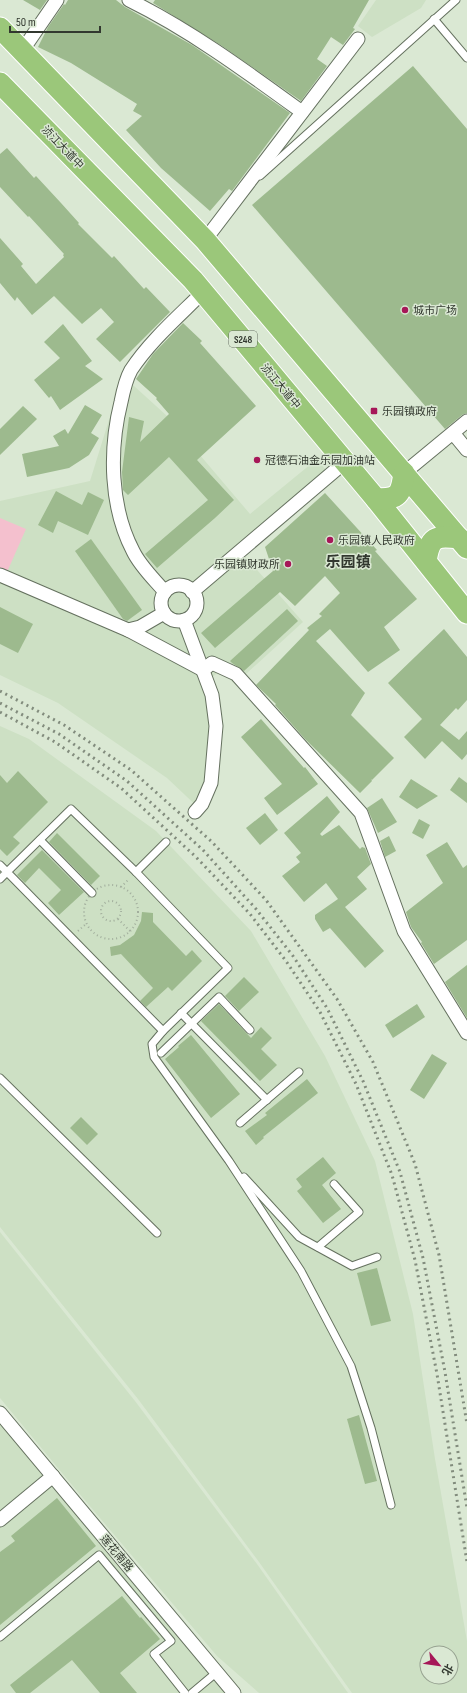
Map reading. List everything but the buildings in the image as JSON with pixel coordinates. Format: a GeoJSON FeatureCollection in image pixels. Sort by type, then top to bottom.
{"type":"FeatureCollection","features":[{"type":"Feature","properties":{"kind":"main road"},"geometry":{"type":"LineString","coordinates":[[0,28],[205,240],[463,543]]}},
{"type":"Feature","properties":{"kind":"main road","name":"浈江大道中"},"geometry":{"type":"LineString","coordinates":[[0,83],[203,292],[376,499],[467,613]]}},
{"type":"Feature","properties":{"kind":"main road"},"geometry":{"type":"LineString","coordinates":[[376,499],[390,499],[398,495],[402,489],[404,473]]}},
{"type":"Feature","properties":{"kind":"main road"},"geometry":{"type":"LineString","coordinates":[[426,561],[429,546],[434,539],[441,536],[463,543]]}},
{"type":"Feature","properties":{"kind":"street"},"geometry":{"type":"LineString","coordinates":[[22,51],[57,0]]}},
{"type":"Feature","properties":{"kind":"street"},"geometry":{"type":"LineString","coordinates":[[129,0],[146,8],[205,44],[302,112]]}},
{"type":"Feature","properties":{"kind":"street"},"geometry":{"type":"LineString","coordinates":[[205,240],[358,39]]}},
{"type":"Feature","properties":{"kind":"street"},"geometry":{"type":"LineString","coordinates":[[165,592],[133,552],[128,538],[118,506],[114,483],[113,445],[118,411],[130,372],[147,348],[203,292]]}},
{"type":"Feature","properties":{"kind":"street"},"geometry":{"type":"LineString","coordinates":[[404,473],[467,421]]}},
{"type":"Feature","properties":{"kind":"street"},"geometry":{"type":"LineString","coordinates":[[453,433],[467,450]]}},
{"type":"Feature","properties":{"kind":"street"},"geometry":{"type":"LineString","coordinates":[[192,592],[345,462]]}},
{"type":"Feature","properties":{"kind":"street"},"geometry":{"type":"LineString","coordinates":[[0,576],[128,630],[203,670]]}},
{"type":"Feature","properties":{"kind":"street"},"geometry":{"type":"LineString","coordinates":[[182,586],[192,592],[195,598],[195,609],[189,618],[184,620],[172,620],[164,613],[161,603],[165,592],[170,588],[182,586]]}},
{"type":"Feature","properties":{"kind":"street"},"geometry":{"type":"LineString","coordinates":[[128,630],[140,627],[164,613]]}},
{"type":"Feature","properties":{"kind":"street"},"geometry":{"type":"LineString","coordinates":[[184,620],[212,695],[216,726],[211,783],[202,804],[195,812]]}},
{"type":"Feature","properties":{"kind":"street"},"geometry":{"type":"LineString","coordinates":[[203,670],[212,663],[236,674],[361,813],[404,931],[467,1034]]}},
{"type":"Feature","properties":{"kind":"street","name":"莲花南路"},"geometry":{"type":"LineString","coordinates":[[0,1413],[234,1693]]}},
{"type":"Feature","properties":{"kind":"street"},"geometry":{"type":"LineString","coordinates":[[0,1520],[53,1476]]}},
{"type":"Feature","properties":{"kind":"lane"},"geometry":{"type":"LineString","coordinates":[[241,193],[456,0]]}},
{"type":"Feature","properties":{"kind":"lane"},"geometry":{"type":"LineString","coordinates":[[434,19],[467,58]]}},
{"type":"Feature","properties":{"kind":"lane"},"geometry":{"type":"LineString","coordinates":[[0,879],[71,809],[136,872],[228,968],[162,1031],[152,1044],[154,1057],[229,1161],[301,1271],[350,1366],[371,1428],[390,1505]]}},
{"type":"Feature","properties":{"kind":"lane"},"geometry":{"type":"LineString","coordinates":[[40,840],[92,893]]}},
{"type":"Feature","properties":{"kind":"lane"},"geometry":{"type":"LineString","coordinates":[[136,872],[166,842]]}},
{"type":"Feature","properties":{"kind":"lane"},"geometry":{"type":"LineString","coordinates":[[0,865],[162,1031]]}},
{"type":"Feature","properties":{"kind":"lane"},"geometry":{"type":"LineString","coordinates":[[162,1053],[219,997],[250,1030]]}},
{"type":"Feature","properties":{"kind":"lane"},"geometry":{"type":"LineString","coordinates":[[181,1013],[267,1100]]}},
{"type":"Feature","properties":{"kind":"lane"},"geometry":{"type":"LineString","coordinates":[[240,1122],[299,1072]]}},
{"type":"Feature","properties":{"kind":"lane"},"geometry":{"type":"LineString","coordinates":[[0,1078],[157,1233]]}},
{"type":"Feature","properties":{"kind":"lane"},"geometry":{"type":"LineString","coordinates":[[229,1161],[299,1237],[352,1266],[377,1257]]}},
{"type":"Feature","properties":{"kind":"lane"},"geometry":{"type":"LineString","coordinates":[[318,1247],[358,1212],[334,1184]]}},
{"type":"Feature","properties":{"kind":"lane"},"geometry":{"type":"LineString","coordinates":[[0,1637],[99,1555],[171,1641],[154,1654],[181,1691]]}},
{"type":"Feature","properties":{"kind":"lane"},"geometry":{"type":"LineString","coordinates":[[192,1693],[217,1672]]}},
{"type":"Feature","properties":{"kind":"path"},"geometry":{"type":"LineString","coordinates":[[111,885],[119,886],[127,890],[133,896],[138,912],[136,920],[130,931],[119,938],[110,940],[102,938],[92,931],[85,921],[84,912],[85,904],[92,893],[102,886],[111,885]]}},
{"type":"Feature","properties":{"kind":"path"},"geometry":{"type":"LineString","coordinates":[[114,902],[118,904],[121,913],[118,919],[110,922],[102,917],[102,908],[105,904],[114,902]]}},
{"type":"Feature","properties":{"kind":"path"},"geometry":{"type":"LineString","coordinates":[[118,919],[130,931]]}},
{"type":"Feature","properties":{"kind":"shaded area"},"geometry":{"type":"Polygon","coordinates":[[[376,0],[426,0],[421,8],[372,37],[358,26],[376,0]]]}},
{"type":"Feature","properties":{"kind":"shaded area"},"geometry":{"type":"Polygon","coordinates":[[[122,378],[134,386],[166,415],[250,514],[317,459],[333,479],[243,554],[303,622],[235,684],[220,671],[211,678],[222,725],[217,786],[203,812],[167,778],[58,703],[0,675],[0,501],[90,481],[122,378]]]}},
{"type":"Feature","properties":{"kind":"shaded area"},"geometry":{"type":"Polygon","coordinates":[[[0,518],[26,529],[7,572],[0,569],[0,518]]]}},
{"type":"Feature","properties":{"kind":"shaded area"},"geometry":{"type":"Polygon","coordinates":[[[0,726],[29,739],[156,831],[251,931],[325,1056],[375,1161],[413,1314],[435,1459],[467,1641],[467,1693],[352,1693],[259,1562],[138,1399],[0,1227],[0,726]]]}},
{"type":"Feature","properties":{"kind":"shaded area"},"geometry":{"type":"Polygon","coordinates":[[[0,1232],[135,1401],[257,1564],[348,1693],[259,1693],[217,1656],[0,1398],[0,1232]]]}},
{"type":"Feature","properties":{"kind":"shaded area"},"geometry":{"type":"Polygon","coordinates":[[[0,1420],[46,1476],[0,1514],[0,1420]]]}},
{"type":"Feature","properties":{"kind":"shaded area"},"geometry":{"type":"Polygon","coordinates":[[[54,1480],[228,1693],[0,1693],[0,1525],[54,1480]]]}},
{"type":"Feature","properties":{"kind":"railway"},"geometry":{"type":"LineString","coordinates":[[0,691],[64,725],[131,770],[212,842],[266,900],[337,999],[373,1062],[415,1164],[439,1255],[467,1424]]}},
{"type":"Feature","properties":{"kind":"railway"},"geometry":{"type":"LineString","coordinates":[[0,703],[59,734],[127,781],[203,850],[256,909],[293,956],[327,1008],[363,1081],[400,1172],[423,1258],[445,1372],[467,1508]]}},
{"type":"Feature","properties":{"kind":"railway"},"geometry":{"type":"LineString","coordinates":[[0,712],[55,742],[121,788],[196,857],[250,914],[286,961],[320,1012],[356,1084],[392,1175],[415,1260],[437,1374],[467,1562]]}},
{"type":"Feature","properties":{"kind":"place","name":"城市广场"},"geometry":{"type":"Point","coordinates":[405,310]}},
{"type":"Feature","properties":{"kind":"place","name":"乐园镇政府"},"geometry":{"type":"Point","coordinates":[374,411]}},
{"type":"Feature","properties":{"kind":"place","name":"冠德石油金乐园加油站"},"geometry":{"type":"Point","coordinates":[257,460]}},
{"type":"Feature","properties":{"kind":"place","name":"乐园镇人民政府"},"geometry":{"type":"Point","coordinates":[330,540]}},
{"type":"Feature","properties":{"kind":"place","name":"乐园镇财政所"},"geometry":{"type":"Point","coordinates":[288,564]}},
{"type":"Feature","properties":{"kind":"district","name":"乐园镇"},"geometry":{"type":"Point","coordinates":[348,562]}}]}
